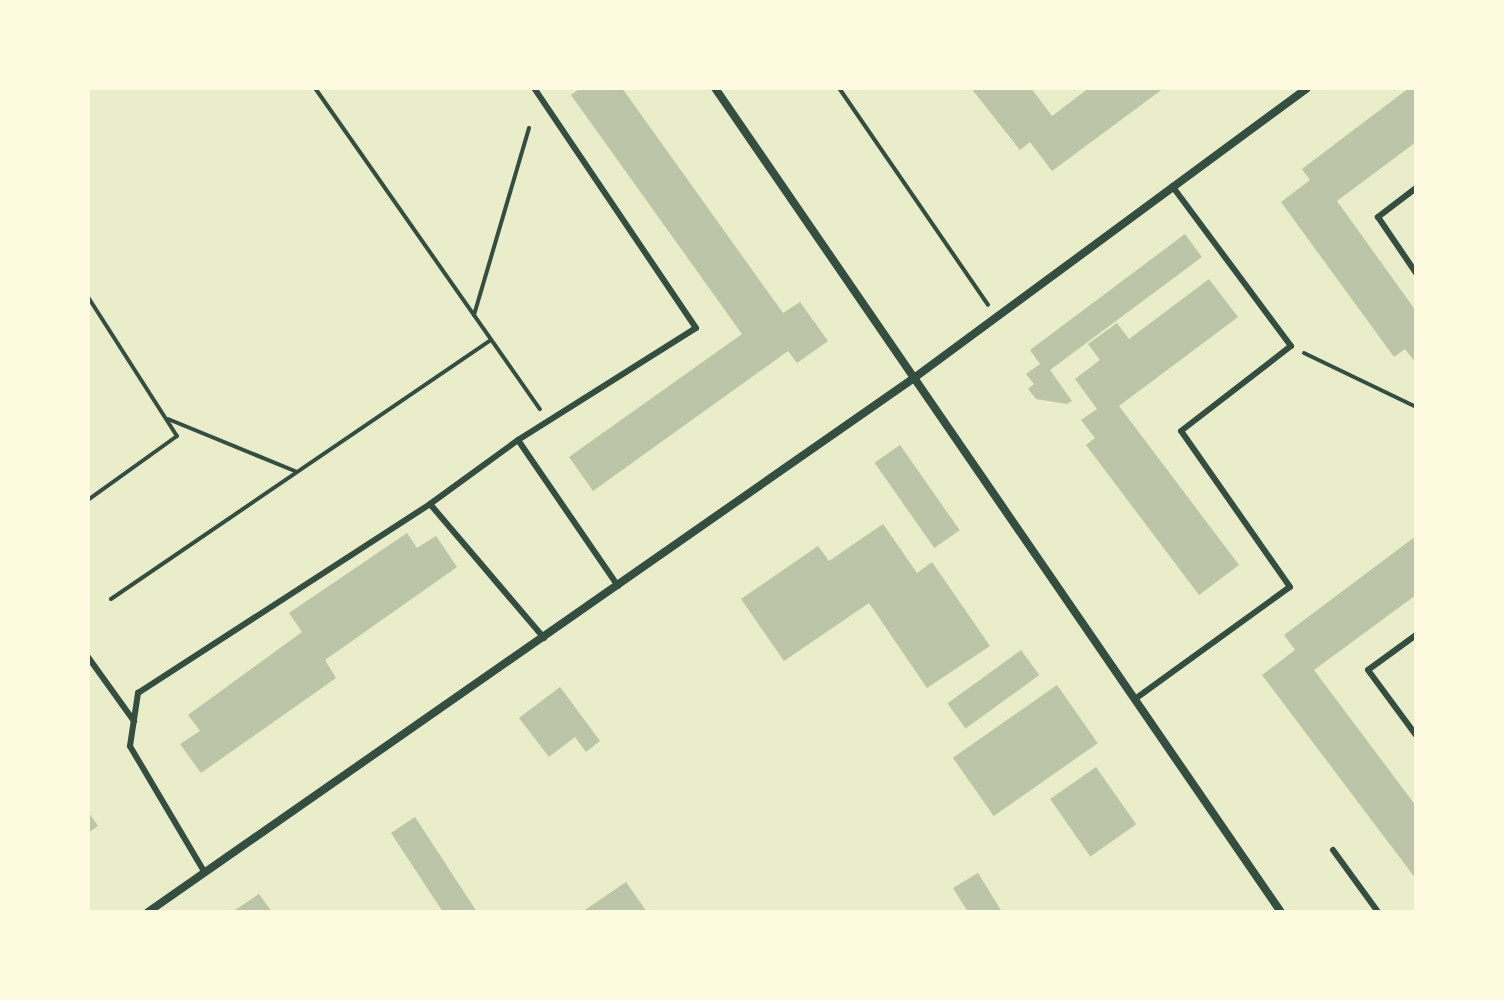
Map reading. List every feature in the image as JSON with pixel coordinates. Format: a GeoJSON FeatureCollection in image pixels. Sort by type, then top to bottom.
{"type":"FeatureCollection","features":[{"type":"Feature","properties":{"kind":"street"},"geometry":{"type":"LineString","coordinates":[[715,88],[1281,912]]}},
{"type":"Feature","properties":{"kind":"street"},"geometry":{"type":"LineString","coordinates":[[148,912],[914,378],[1307,88]]}},
{"type":"Feature","properties":{"kind":"lane"},"geometry":{"type":"LineString","coordinates":[[205,873],[130,746],[138,693],[430,504],[518,440],[696,328],[534,88]]}},
{"type":"Feature","properties":{"kind":"lane"},"geometry":{"type":"LineString","coordinates":[[1135,699],[1290,587],[1181,431],[1291,346],[1172,186]]}},
{"type":"Feature","properties":{"kind":"lane"},"geometry":{"type":"LineString","coordinates":[[1416,188],[1378,217],[1416,273]]}},
{"type":"Feature","properties":{"kind":"lane"},"geometry":{"type":"LineString","coordinates":[[518,440],[618,586]]}},
{"type":"Feature","properties":{"kind":"lane"},"geometry":{"type":"LineString","coordinates":[[430,504],[544,638]]}},
{"type":"Feature","properties":{"kind":"lane"},"geometry":{"type":"LineString","coordinates":[[1416,635],[1368,670],[1416,735]]}},
{"type":"Feature","properties":{"kind":"lane"},"geometry":{"type":"LineString","coordinates":[[88,657],[134,721]]}},
{"type":"Feature","properties":{"kind":"lane"},"geometry":{"type":"LineString","coordinates":[[1333,850],[1378,912]]}},
{"type":"Feature","properties":{"kind":"path"},"geometry":{"type":"LineString","coordinates":[[315,88],[548,421]]}},
{"type":"Feature","properties":{"kind":"path"},"geometry":{"type":"LineString","coordinates":[[839,88],[996,317]]}},
{"type":"Feature","properties":{"kind":"path"},"geometry":{"type":"LineString","coordinates":[[474,315],[529,128]]}},
{"type":"Feature","properties":{"kind":"path"},"geometry":{"type":"LineString","coordinates":[[88,297],[177,436],[88,500]]}},
{"type":"Feature","properties":{"kind":"path"},"geometry":{"type":"LineString","coordinates":[[111,599],[491,340]]}},
{"type":"Feature","properties":{"kind":"path"},"geometry":{"type":"LineString","coordinates":[[1291,346],[1416,407]]}},
{"type":"Feature","properties":{"kind":"path"},"geometry":{"type":"LineString","coordinates":[[166,418],[297,472]]}},
{"type":"Feature","properties":{"kind":"building"},"geometry":{"type":"Polygon","coordinates":[[[580,88],[622,88],[783,313],[800,302],[828,341],[797,363],[788,351],[593,491],[569,457],[742,334],[571,95],[580,88]]]}},
{"type":"Feature","properties":{"kind":"building"},"geometry":{"type":"Polygon","coordinates":[[[971,88],[1031,88],[1052,116],[1089,88],[1164,88],[1052,171],[1030,142],[1020,150],[971,88]]]}},
{"type":"Feature","properties":{"kind":"building"},"geometry":{"type":"Polygon","coordinates":[[[1409,88],[1416,88],[1416,142],[1337,201],[1416,311],[1416,363],[1405,349],[1394,357],[1281,202],[1310,180],[1302,169],[1409,88]]]}},
{"type":"Feature","properties":{"kind":"building"},"geometry":{"type":"Polygon","coordinates":[[[1185,234],[1202,257],[1050,370],[1072,401],[1067,404],[1036,399],[1028,389],[1034,384],[1026,374],[1040,364],[1030,350],[1185,234]]]}},
{"type":"Feature","properties":{"kind":"building"},"geometry":{"type":"Polygon","coordinates":[[[1209,279],[1238,317],[1119,406],[1239,565],[1199,595],[1086,445],[1095,438],[1081,420],[1097,409],[1075,379],[1100,360],[1088,344],[1117,323],[1129,339],[1209,279]]]}},
{"type":"Feature","properties":{"kind":"building"},"geometry":{"type":"Polygon","coordinates":[[[900,445],[960,530],[934,548],[875,463],[900,445]]]}},
{"type":"Feature","properties":{"kind":"building"},"geometry":{"type":"Polygon","coordinates":[[[883,524],[917,573],[932,562],[990,646],[927,688],[869,603],[784,661],[741,599],[818,546],[829,561],[883,524]]]}},
{"type":"Feature","properties":{"kind":"building"},"geometry":{"type":"Polygon","coordinates":[[[407,533],[417,548],[436,536],[457,567],[325,660],[336,678],[201,773],[180,744],[200,731],[188,715],[302,632],[289,613],[407,533]]]}},
{"type":"Feature","properties":{"kind":"building"},"geometry":{"type":"Polygon","coordinates":[[[1416,536],[1416,595],[1314,670],[1416,806],[1416,879],[1262,675],[1295,650],[1284,635],[1416,536]]]}},
{"type":"Feature","properties":{"kind":"building"},"geometry":{"type":"Polygon","coordinates":[[[1021,650],[1039,675],[966,729],[947,703],[1021,650]]]}},
{"type":"Feature","properties":{"kind":"building"},"geometry":{"type":"Polygon","coordinates":[[[1057,685],[1098,743],[994,816],[953,758],[1057,685]]]}},
{"type":"Feature","properties":{"kind":"building"},"geometry":{"type":"Polygon","coordinates":[[[560,687],[600,741],[586,752],[575,737],[549,757],[519,718],[560,687]]]}},
{"type":"Feature","properties":{"kind":"building"},"geometry":{"type":"Polygon","coordinates":[[[1096,767],[1136,824],[1090,856],[1050,799],[1096,767]]]}},
{"type":"Feature","properties":{"kind":"building"},"geometry":{"type":"Polygon","coordinates":[[[88,812],[98,826],[88,833],[88,812]]]}},
{"type":"Feature","properties":{"kind":"building"},"geometry":{"type":"Polygon","coordinates":[[[415,817],[477,912],[443,912],[391,833],[415,817]]]}},
{"type":"Feature","properties":{"kind":"building"},"geometry":{"type":"Polygon","coordinates":[[[978,873],[1002,912],[968,912],[953,888],[978,873]]]}},
{"type":"Feature","properties":{"kind":"building"},"geometry":{"type":"Polygon","coordinates":[[[626,882],[647,912],[582,912],[626,882]]]}},
{"type":"Feature","properties":{"kind":"building"},"geometry":{"type":"Polygon","coordinates":[[[259,894],[272,912],[232,912],[259,894]]]}}]}
